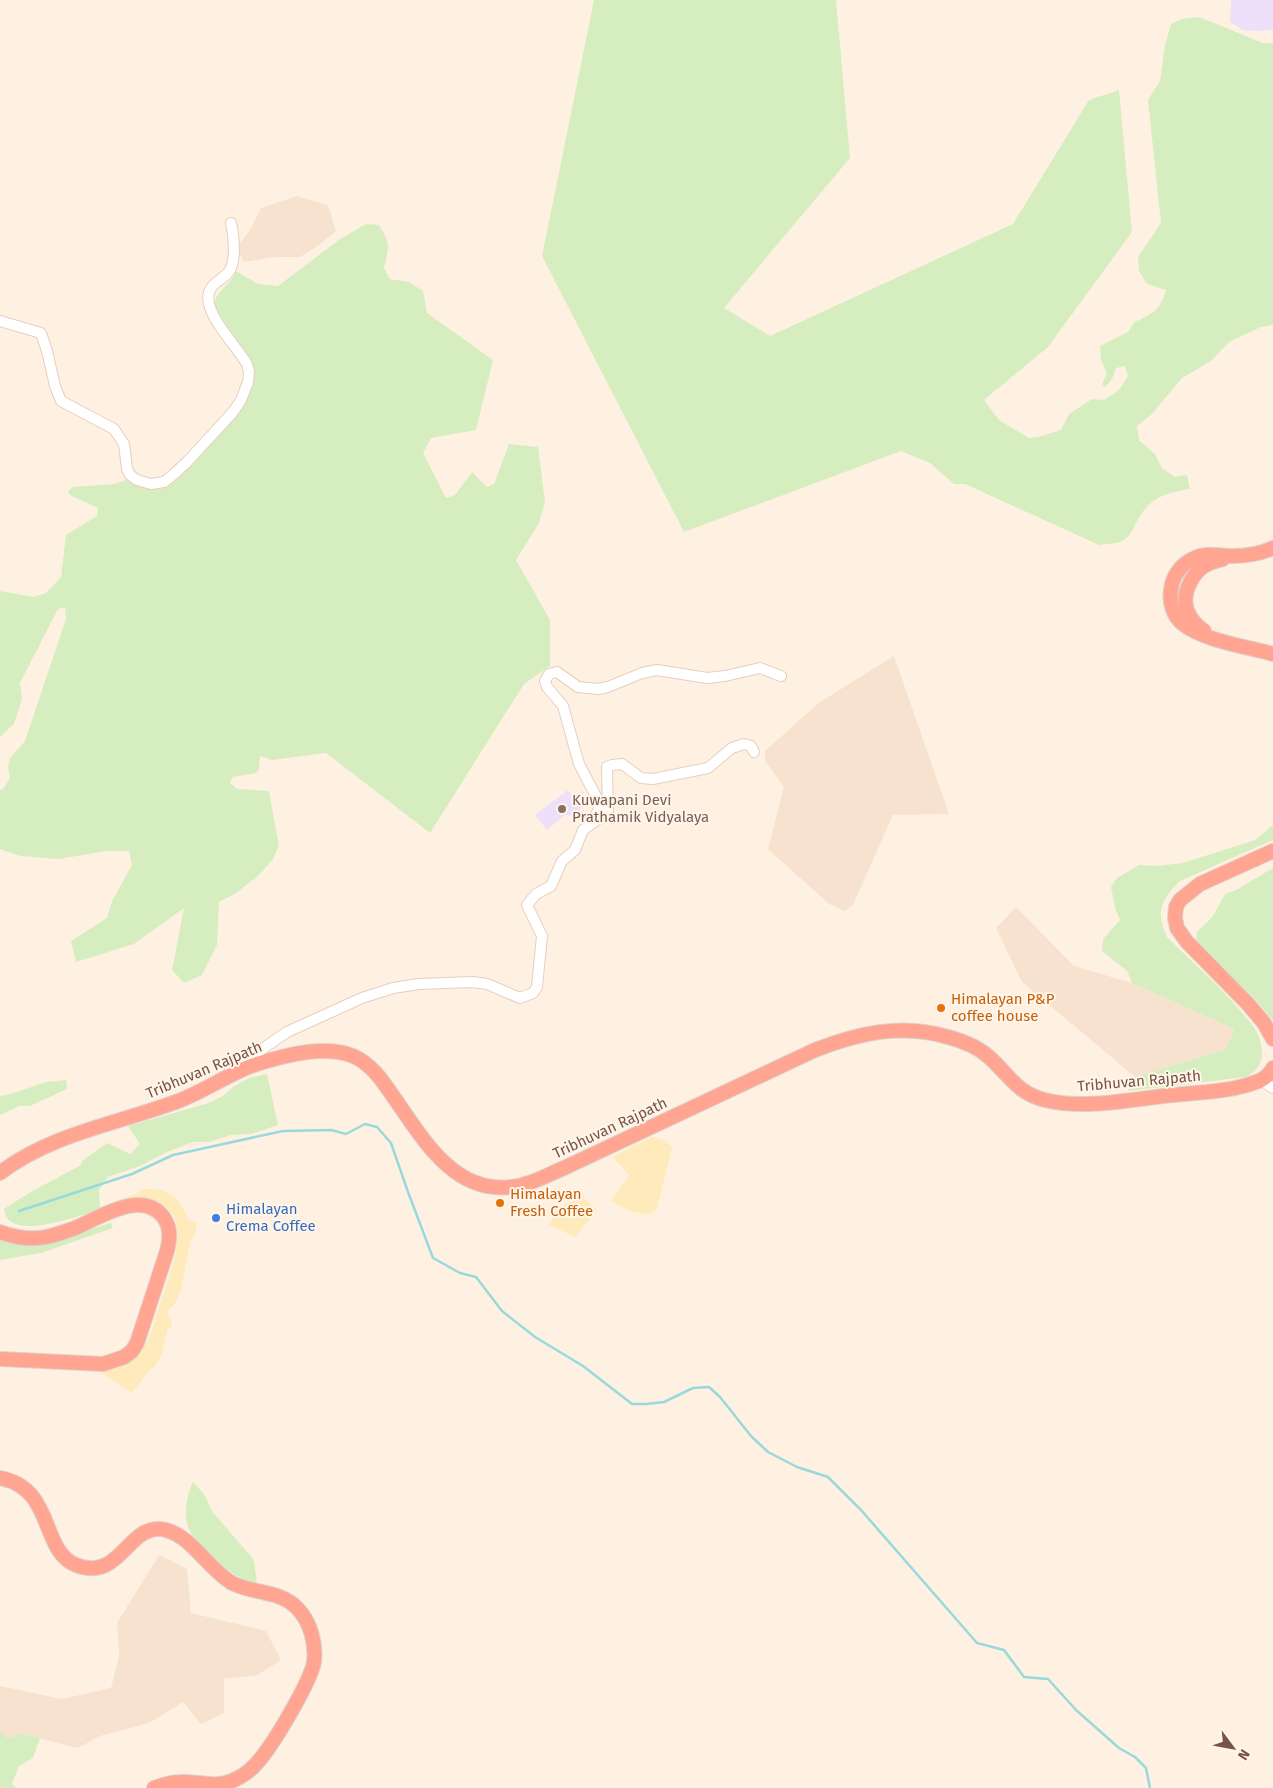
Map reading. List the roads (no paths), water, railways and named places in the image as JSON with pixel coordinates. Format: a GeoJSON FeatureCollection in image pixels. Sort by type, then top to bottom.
{"type":"FeatureCollection","features":[{"type":"Feature","properties":{"kind":"highway"},"geometry":{"type":"LineString","coordinates":[[1273,548],[1257,554],[1232,556],[1205,555],[1193,558],[1177,572],[1171,588],[1171,604],[1180,621],[1191,629],[1212,637],[1273,654]]}},
{"type":"Feature","properties":{"kind":"highway"},"geometry":{"type":"LineString","coordinates":[[1273,851],[1200,884],[1180,900],[1176,907],[1175,918],[1177,928],[1187,942],[1248,1004],[1264,1023],[1273,1040]]}},
{"type":"Feature","properties":{"kind":"highway","name":"Tribhuvan Rajpath"},"geometry":{"type":"LineString","coordinates":[[0,1173],[30,1154],[62,1139],[159,1108],[209,1088],[237,1072],[290,1055],[321,1051],[350,1056],[363,1062],[380,1078],[422,1138],[445,1164],[471,1181],[487,1187],[498,1188],[526,1184],[573,1164],[809,1053],[849,1038],[880,1031],[922,1030],[964,1042],[988,1056],[1022,1091],[1045,1100],[1061,1103],[1099,1103],[1228,1089],[1254,1083],[1267,1084],[1273,1068]]}},
{"type":"Feature","properties":{"kind":"highway"},"geometry":{"type":"LineString","coordinates":[[0,1232],[21,1237],[46,1237],[76,1227],[117,1209],[129,1205],[139,1205],[155,1209],[162,1216],[167,1224],[169,1237],[167,1251],[139,1339],[129,1353],[103,1364],[0,1359]]}},
{"type":"Feature","properties":{"kind":"highway"},"geometry":{"type":"LineString","coordinates":[[0,1478],[14,1482],[30,1493],[40,1508],[64,1558],[76,1565],[88,1567],[109,1564],[149,1530],[169,1530],[181,1537],[223,1577],[240,1586],[289,1601],[299,1610],[306,1621],[314,1646],[312,1668],[287,1718],[256,1765],[241,1776],[222,1784],[207,1786],[178,1782],[154,1788]]}},
{"type":"Feature","properties":{"kind":"street"},"geometry":{"type":"LineString","coordinates":[[0,321],[41,333],[55,386],[61,401],[81,410],[114,430],[124,444],[127,469],[130,475],[137,480],[151,484],[164,482],[187,462],[233,412],[241,400],[248,382],[249,372],[247,364],[214,315],[209,303],[211,289],[218,279],[230,270],[234,236],[231,223]]}},
{"type":"Feature","properties":{"kind":"street"},"geometry":{"type":"LineString","coordinates":[[592,824],[600,809],[598,800],[579,764],[563,706],[547,687],[546,681],[550,674],[557,672],[578,687],[598,689],[608,687],[642,673],[657,670],[707,678],[760,668],[781,676]]}},
{"type":"Feature","properties":{"kind":"street"},"geometry":{"type":"LineString","coordinates":[[209,1088],[247,1058],[287,1032],[362,998],[394,988],[419,984],[472,982],[487,984],[520,998],[533,993],[537,987],[542,936],[527,904],[536,894],[551,886],[562,861],[575,850],[583,830],[608,812],[607,767],[612,764],[622,764],[641,778],[654,779],[708,768],[732,748],[744,744],[751,746],[754,752]]}},
{"type":"Feature","properties":{"kind":"waterway"},"geometry":{"type":"LineString","coordinates":[[19,1211],[132,1174],[173,1155],[283,1131],[331,1130],[346,1134],[365,1124],[377,1127],[391,1143],[433,1258],[460,1273],[476,1277],[502,1311],[535,1337],[583,1366],[632,1404],[664,1402],[693,1388],[709,1387],[720,1397],[751,1436],[768,1452],[797,1467],[828,1477],[861,1510],[977,1643],[1004,1650],[1024,1677],[1048,1679],[1076,1710],[1119,1748],[1135,1757],[1146,1768],[1150,1788]]}},
{"type":"Feature","properties":{"kind":"place","name":"Kuwapani Devi Prathamik Vidyalaya"},"geometry":{"type":"Point","coordinates":[562,809]}},
{"type":"Feature","properties":{"kind":"place","name":"Himalayan P&P coffee house"},"geometry":{"type":"Point","coordinates":[941,1008]}},
{"type":"Feature","properties":{"kind":"place","name":"Himalayan Fresh Coffee"},"geometry":{"type":"Point","coordinates":[500,1203]}},
{"type":"Feature","properties":{"kind":"place","name":"Himalayan Crema Coffee"},"geometry":{"type":"Point","coordinates":[216,1218]}}]}
